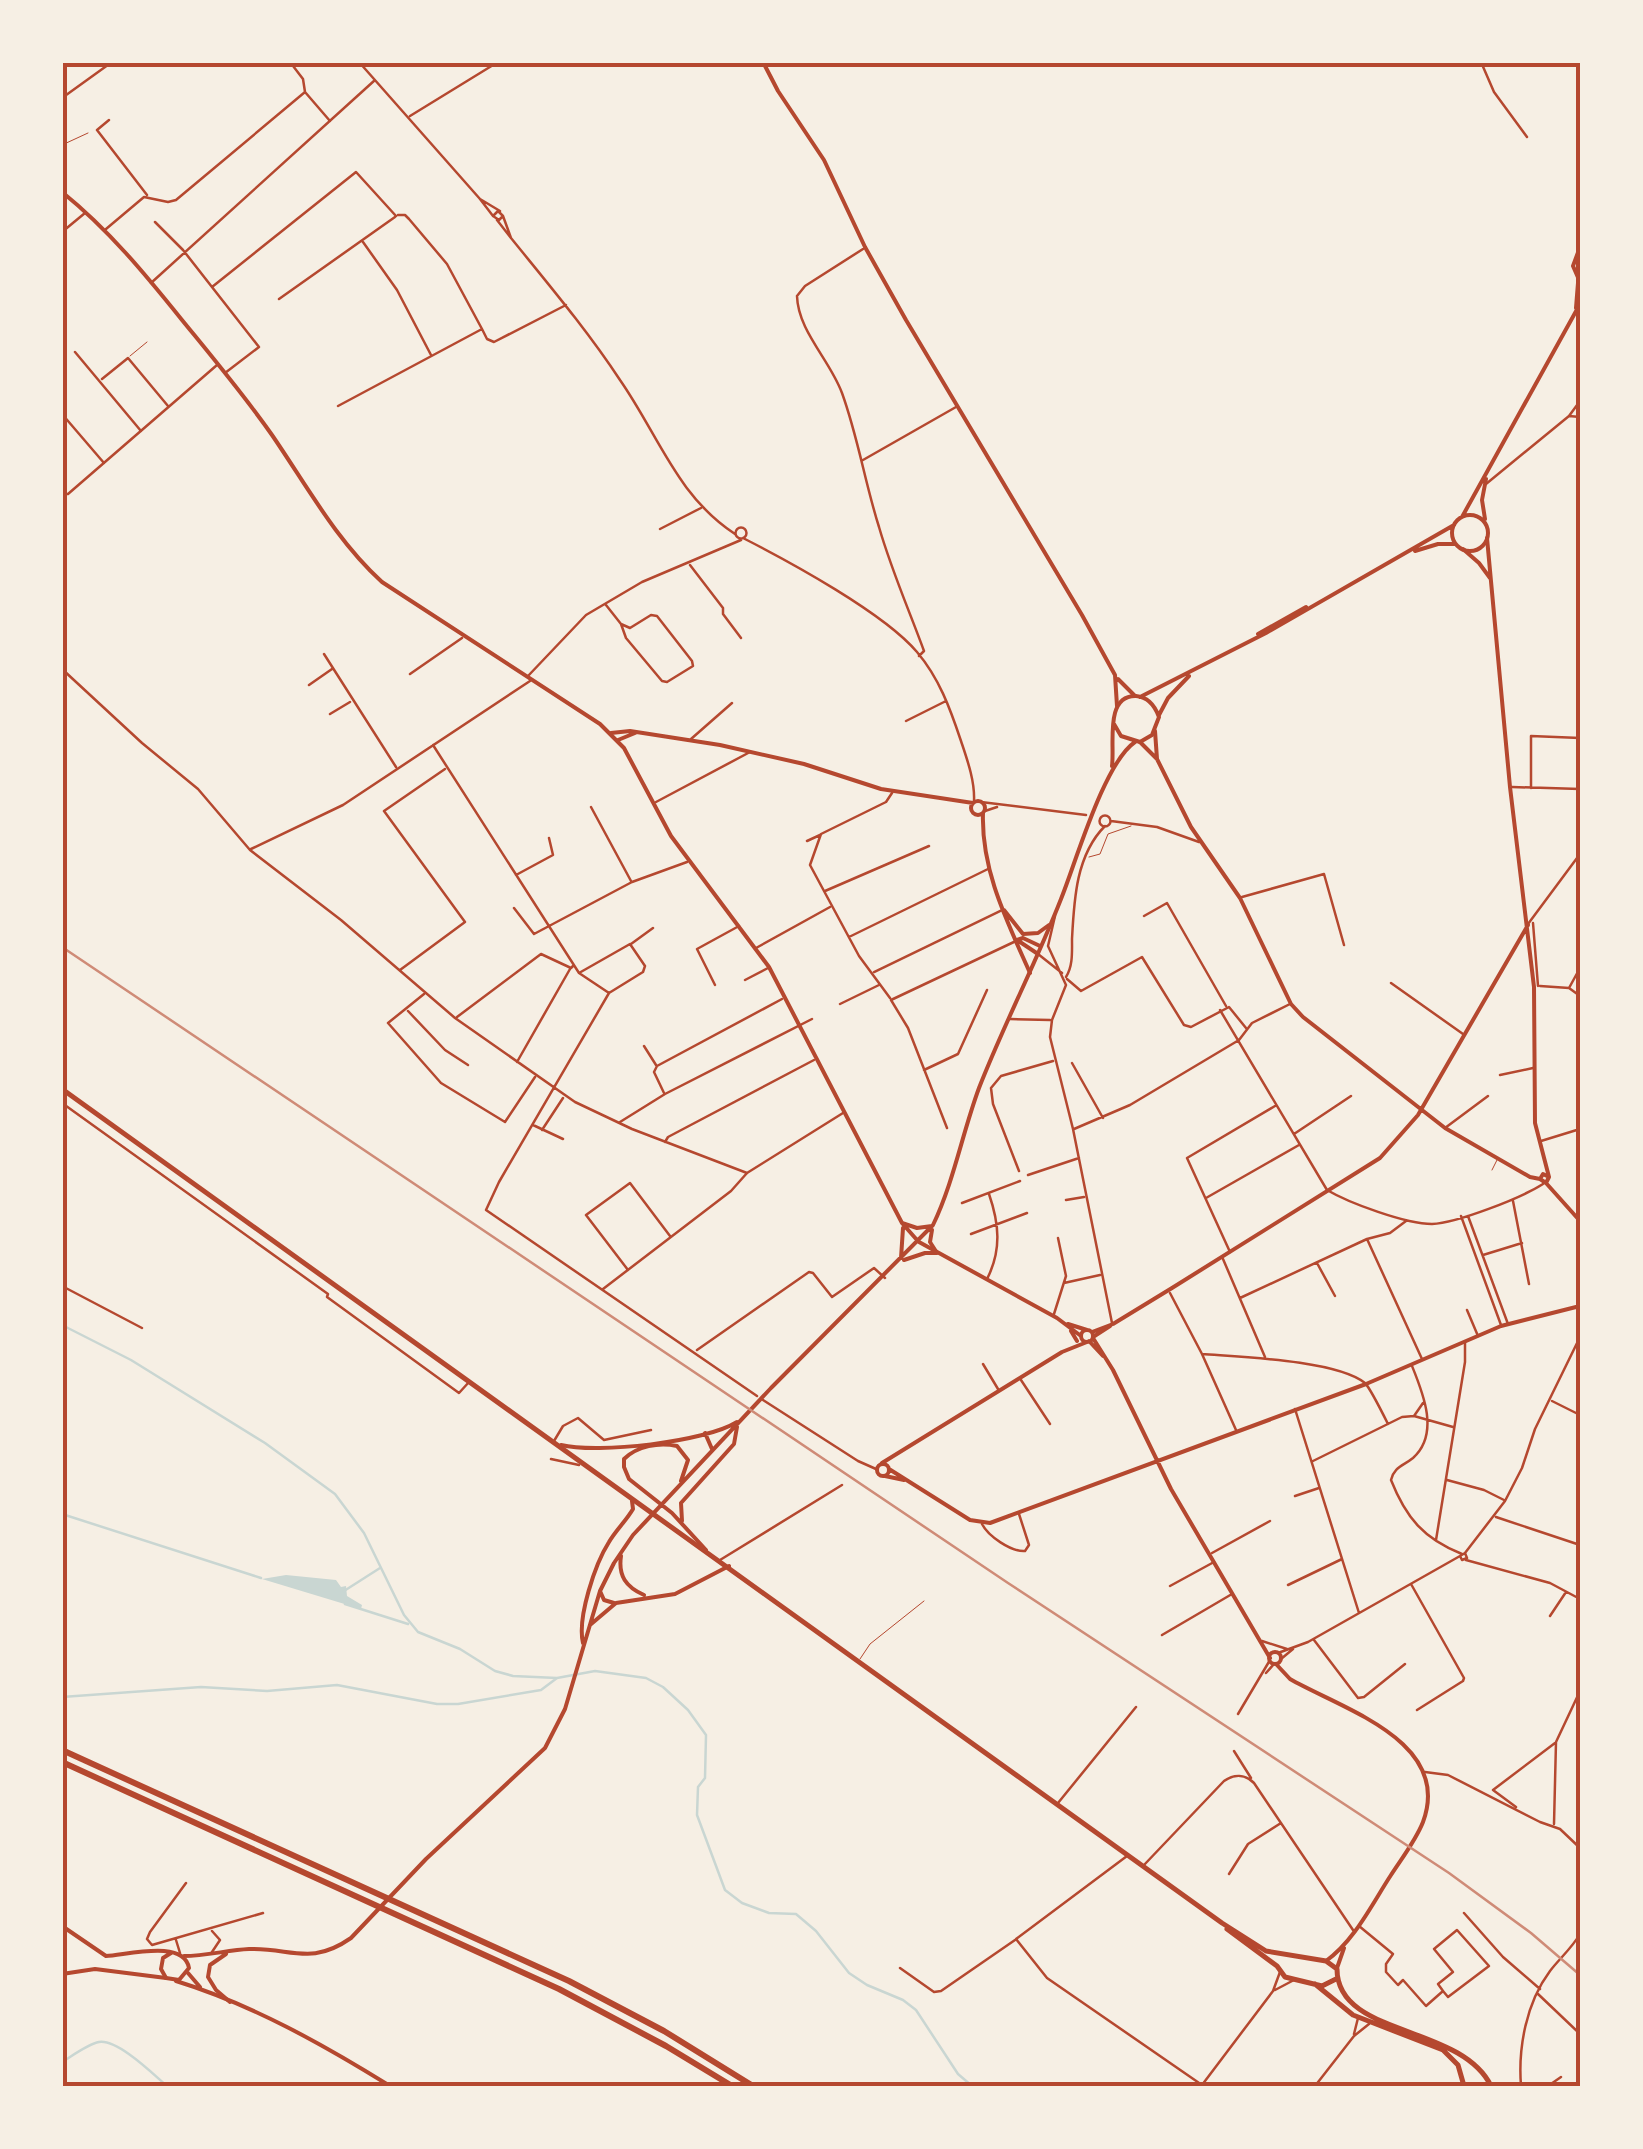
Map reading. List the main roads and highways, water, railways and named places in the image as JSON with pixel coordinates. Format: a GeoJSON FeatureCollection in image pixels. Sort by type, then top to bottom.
{"type":"FeatureCollection","features":[{"type":"Feature","properties":{"kind":"highway"},"geometry":{"type":"LineString","coordinates":[[62,1750],[570,1981],[664,2031],[752,2086]]}},
{"type":"Feature","properties":{"kind":"highway"},"geometry":{"type":"LineString","coordinates":[[62,1762],[559,1989],[732,2086]]}},
{"type":"Feature","properties":{"kind":"main road"},"geometry":{"type":"LineString","coordinates":[[62,1088],[1222,1923],[1266,1951],[1326,1960],[1337,1969],[1336,1978],[1348,2000],[1365,2015],[1448,2046],[1486,2075],[1489,2085]]}},
{"type":"Feature","properties":{"kind":"main road"},"geometry":{"type":"LineString","coordinates":[[1222,1923],[1294,1980],[1327,1986],[1336,1978]]}},
{"type":"Feature","properties":{"kind":"main road"},"geometry":{"type":"LineString","coordinates":[[1279,1970],[1287,1955]]}},
{"type":"Feature","properties":{"kind":"main road"},"geometry":{"type":"LineString","coordinates":[[1315,1984],[1358,2018],[1443,2050],[1456,2062],[1464,2086]]}},
{"type":"Feature","properties":{"kind":"main road"},"geometry":{"type":"LineString","coordinates":[[1462,2077],[1468,2069],[1475,2068]]}},
{"type":"Feature","properties":{"kind":"waterway"},"geometry":{"type":"LineString","coordinates":[[62,1325],[131,1360],[265,1443],[335,1494],[364,1533],[404,1615],[418,1632],[460,1649],[495,1671],[557,1678]]}},
{"type":"Feature","properties":{"kind":"waterway"},"geometry":{"type":"LineString","coordinates":[[62,1514],[261,1578]]}},
{"type":"Feature","properties":{"kind":"waterway"},"geometry":{"type":"LineString","coordinates":[[344,1591],[380,1568]]}},
{"type":"Feature","properties":{"kind":"waterway"},"geometry":{"type":"LineString","coordinates":[[345,1604],[408,1624]]}},
{"type":"Feature","properties":{"kind":"waterway"},"geometry":{"type":"LineString","coordinates":[[62,1697],[201,1687],[267,1691],[337,1685],[437,1704],[458,1704],[541,1690],[557,1678],[595,1671],[646,1678],[663,1687],[688,1710],[706,1735],[705,1778],[698,1787],[697,1815],[725,1890],[742,1903],[769,1913],[796,1914],[816,1931],[849,1973],[916,2010],[958,2074],[972,2086]]}},
{"type":"Feature","properties":{"kind":"waterway"},"geometry":{"type":"LineString","coordinates":[[62,2062],[90,2045],[107,2043],[135,2059],[167,2086]]}},
{"type":"Feature","properties":{"kind":"railway"},"geometry":{"type":"LineString","coordinates":[[62,947],[1008,1583],[1449,1873],[1531,1933],[1580,1975]]}}]}
